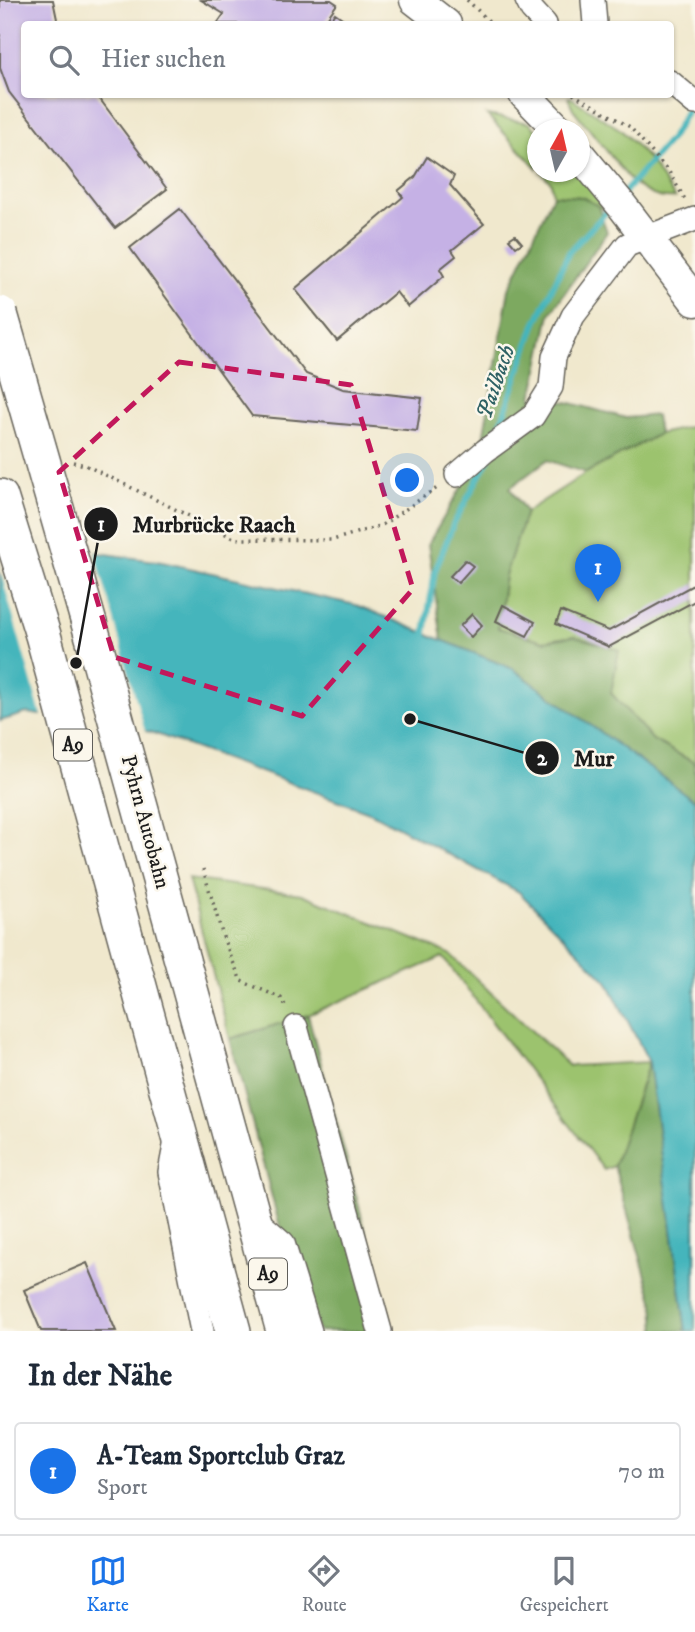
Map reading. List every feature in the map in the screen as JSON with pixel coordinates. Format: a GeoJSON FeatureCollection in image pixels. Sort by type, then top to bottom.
{"type":"FeatureCollection","features":[{"type":"Feature","properties":{"kind":"highway","name":"Pyhrn Autobahn"},"geometry":{"type":"LineString","coordinates":[[0,314],[79,584],[284,1331]]}},
{"type":"Feature","properties":{"kind":"highway","name":"A9"},"geometry":{"type":"LineString","coordinates":[[0,497],[43,635],[233,1331]]}},
{"type":"Feature","properties":{"kind":"main road"},"geometry":{"type":"LineString","coordinates":[[415,0],[442,21]]}},
{"type":"Feature","properties":{"kind":"main road"},"geometry":{"type":"LineString","coordinates":[[528,98],[548,119]]}},
{"type":"Feature","properties":{"kind":"main road"},"geometry":{"type":"LineString","coordinates":[[590,168],[695,301]]}},
{"type":"Feature","properties":{"kind":"street"},"geometry":{"type":"LineString","coordinates":[[527,0],[542,21]]}},
{"type":"Feature","properties":{"kind":"street"},"geometry":{"type":"LineString","coordinates":[[593,0],[595,21]]}},
{"type":"Feature","properties":{"kind":"street"},"geometry":{"type":"LineString","coordinates":[[674,85],[695,103]]}},
{"type":"Feature","properties":{"kind":"street"},"geometry":{"type":"LineString","coordinates":[[457,475],[485,450],[533,416],[551,387],[554,357],[573,316],[627,245],[690,209]]}},
{"type":"Feature","properties":{"kind":"street"},"geometry":{"type":"LineString","coordinates":[[296,1027],[380,1331]]}},
{"type":"Feature","properties":{"kind":"street"},"geometry":{"type":"LineString","coordinates":[[178,1131],[170,1172],[202,1331]]}},
{"type":"Feature","properties":{"kind":"street"},"geometry":{"type":"LineString","coordinates":[[253,1217],[282,1243],[310,1331]]}},
{"type":"Feature","properties":{"kind":"path"},"geometry":{"type":"LineString","coordinates":[[467,0],[489,21]]}},
{"type":"Feature","properties":{"kind":"path"},"geometry":{"type":"LineString","coordinates":[[580,98],[630,127],[665,167],[690,209]]}},
{"type":"Feature","properties":{"kind":"path"},"geometry":{"type":"LineString","coordinates":[[72,462],[85,465],[236,539],[333,540],[382,525],[457,475]]}},
{"type":"Feature","properties":{"kind":"path"},"geometry":{"type":"LineString","coordinates":[[203,870],[224,940],[241,981],[281,998],[296,1027]]}},
{"type":"Feature","properties":{"kind":"highlighted area"},"geometry":{"type":"Polygon","coordinates":[[[179,362],[351,385],[413,589],[302,716],[114,657],[59,472],[179,362]]]}},
{"type":"Feature","properties":{"kind":"green space"},"geometry":{"type":"Polygon","coordinates":[[[568,98],[621,130],[648,158],[675,198],[662,198],[651,194],[630,180],[590,130],[590,119],[581,119],[568,98]]]}},
{"type":"Feature","properties":{"kind":"green space"},"geometry":{"type":"Polygon","coordinates":[[[487,115],[527,122],[527,157],[487,115]]]}},
{"type":"Feature","properties":{"kind":"green space"},"geometry":{"type":"Polygon","coordinates":[[[551,182],[585,182],[624,221],[582,197],[553,195],[551,182]]]}},
{"type":"Feature","properties":{"kind":"green space"},"geometry":{"type":"Polygon","coordinates":[[[553,195],[582,197],[598,206],[607,232],[550,314],[532,398],[567,402],[626,418],[656,415],[659,434],[586,473],[547,460],[510,488],[526,512],[505,575],[498,628],[544,641],[574,636],[619,650],[611,693],[653,740],[695,763],[695,801],[513,669],[442,640],[428,544],[480,456],[509,289],[553,195]]]}},
{"type":"Feature","properties":{"kind":"green space"},"geometry":{"type":"Polygon","coordinates":[[[695,426],[695,763],[653,741],[611,693],[574,636],[544,641],[498,629],[505,575],[526,512],[586,473],[659,434],[695,426]]]}},
{"type":"Feature","properties":{"kind":"green space"},"geometry":{"type":"Polygon","coordinates":[[[188,879],[302,894],[450,954],[569,1066],[649,1062],[614,1166],[604,1170],[443,957],[308,1015],[230,1039],[188,879]]]}},
{"type":"Feature","properties":{"kind":"green space"},"geometry":{"type":"Polygon","coordinates":[[[308,1015],[392,1331],[318,1331],[278,1220],[230,1039],[308,1015]]]}},
{"type":"Feature","properties":{"kind":"green space"},"geometry":{"type":"Polygon","coordinates":[[[649,1062],[686,1331],[656,1331],[654,1304],[614,1166],[649,1062]]]}},
{"type":"Feature","properties":{"kind":"water"},"geometry":{"type":"Polygon","coordinates":[[[0,533],[92,552],[162,562],[356,605],[513,669],[695,801],[695,1331],[686,1331],[649,1062],[607,981],[519,892],[372,813],[151,732],[27,713],[0,721],[0,533]]]}},
{"type":"Feature","properties":{"kind":"pier"},"geometry":{"type":"Polygon","coordinates":[[[0,529],[40,537],[42,543],[41,537],[94,548],[146,735],[42,719],[0,570],[0,529]]]}},
{"type":"Feature","properties":{"kind":"building"},"geometry":{"type":"Polygon","coordinates":[[[0,0],[53,0],[57,21],[21,21],[21,98],[99,98],[167,189],[115,228],[9,92],[0,68],[0,0]]]}},
{"type":"Feature","properties":{"kind":"building"},"geometry":{"type":"Polygon","coordinates":[[[201,0],[331,0],[337,4],[325,21],[219,21],[224,14],[201,0]]]}},
{"type":"Feature","properties":{"kind":"building"},"geometry":{"type":"Polygon","coordinates":[[[335,13],[342,18],[340,21],[329,21],[335,13]]]}},
{"type":"Feature","properties":{"kind":"building"},"geometry":{"type":"Polygon","coordinates":[[[427,157],[454,176],[450,185],[484,224],[452,250],[456,256],[440,269],[444,276],[408,307],[396,292],[337,341],[295,289],[403,197],[398,191],[415,177],[427,157]]]}},
{"type":"Feature","properties":{"kind":"building"},"geometry":{"type":"Polygon","coordinates":[[[180,209],[306,374],[343,389],[422,398],[417,431],[252,416],[130,248],[180,209]]]}},
{"type":"Feature","properties":{"kind":"building"},"geometry":{"type":"Polygon","coordinates":[[[515,235],[522,243],[516,247],[509,239],[515,235]]]}},
{"type":"Feature","properties":{"kind":"building"},"geometry":{"type":"Polygon","coordinates":[[[465,560],[473,566],[458,583],[450,576],[465,560]]]}},
{"type":"Feature","properties":{"kind":"building"},"geometry":{"type":"Polygon","coordinates":[[[695,584],[695,601],[609,647],[556,624],[561,611],[609,631],[695,584]]]}},
{"type":"Feature","properties":{"kind":"building"},"geometry":{"type":"Polygon","coordinates":[[[503,605],[535,622],[527,636],[496,621],[503,605]]]}},
{"type":"Feature","properties":{"kind":"building"},"geometry":{"type":"Polygon","coordinates":[[[472,614],[482,625],[471,637],[460,626],[472,614]]]}},
{"type":"Feature","properties":{"kind":"building"},"geometry":{"type":"Polygon","coordinates":[[[87,1263],[116,1331],[41,1331],[24,1290],[87,1263]]]}},
{"type":"Feature","properties":{"kind":"waterway","name":"Pailbach"},"geometry":{"type":"LineString","coordinates":[[622,195],[672,137],[691,103]]}},
{"type":"Feature","properties":{"kind":"waterway","name":"Pailbach"},"geometry":{"type":"LineString","coordinates":[[497,434],[535,325],[569,252],[612,206]]}},
{"type":"Feature","properties":{"kind":"waterway","name":"Pailbach"},"geometry":{"type":"LineString","coordinates":[[424,639],[435,571],[453,525],[488,460]]}},
{"type":"Feature","properties":{"kind":"place","name":"A-Team Sportclub Graz"},"geometry":{"type":"Point","coordinates":[598,602]}},
{"type":"Feature","properties":{"kind":"place","name":"Murbrücke Raach"},"geometry":{"type":"Point","coordinates":[76,663]}},
{"type":"Feature","properties":{"kind":"place","name":"Mur"},"geometry":{"type":"Point","coordinates":[410,719]}}]}
